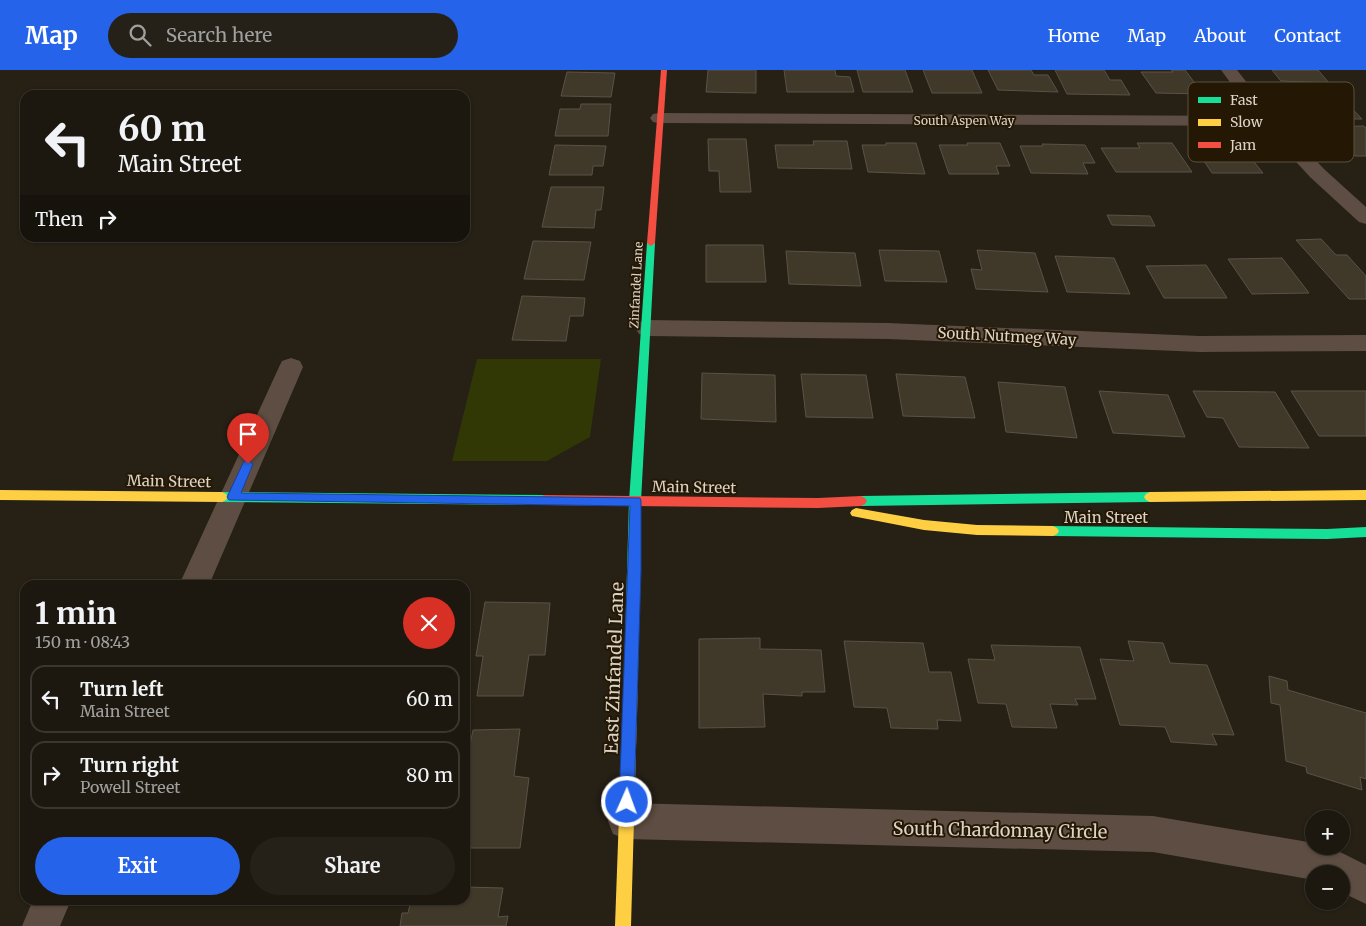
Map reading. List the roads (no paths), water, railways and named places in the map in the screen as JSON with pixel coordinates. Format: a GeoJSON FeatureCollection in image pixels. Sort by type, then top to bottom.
{"type":"FeatureCollection","features":[{"type":"Feature","properties":{"kind":"street","name":"Zinfandel Lane"},"geometry":{"type":"LineString","coordinates":[[636,501],[659,118],[664,70]]}},
{"type":"Feature","properties":{"kind":"street"},"geometry":{"type":"LineString","coordinates":[[1229,70],[1238,82]]}},
{"type":"Feature","properties":{"kind":"street","name":"South Aspen Way"},"geometry":{"type":"LineString","coordinates":[[659,118],[1188,121]]}},
{"type":"Feature","properties":{"kind":"street"},"geometry":{"type":"LineString","coordinates":[[1307,162],[1366,218]]}},
{"type":"Feature","properties":{"kind":"street","name":"South Nutmeg Way"},"geometry":{"type":"LineString","coordinates":[[647,328],[923,332],[1156,344],[1366,344]]}},
{"type":"Feature","properties":{"kind":"street"},"geometry":{"type":"LineString","coordinates":[[196,580],[291,367]]}},
{"type":"Feature","properties":{"kind":"street","name":"Main Street"},"geometry":{"type":"LineString","coordinates":[[0,495],[818,503],[923,499],[1366,495]]}},
{"type":"Feature","properties":{"kind":"street","name":"East Zinfandel Lane"},"geometry":{"type":"LineString","coordinates":[[623,926],[636,501]]}},
{"type":"Feature","properties":{"kind":"street","name":"Main Street"},"geometry":{"type":"LineString","coordinates":[[818,503],[870,516],[924,525],[977,530],[1317,534],[1366,532]]}},
{"type":"Feature","properties":{"kind":"street","name":"South Chardonnay Circle"},"geometry":{"type":"LineString","coordinates":[[626,821],[1153,834],[1326,864],[1366,885]]}},
{"type":"Feature","properties":{"kind":"street"},"geometry":{"type":"LineString","coordinates":[[41,926],[50,905]]}}]}
